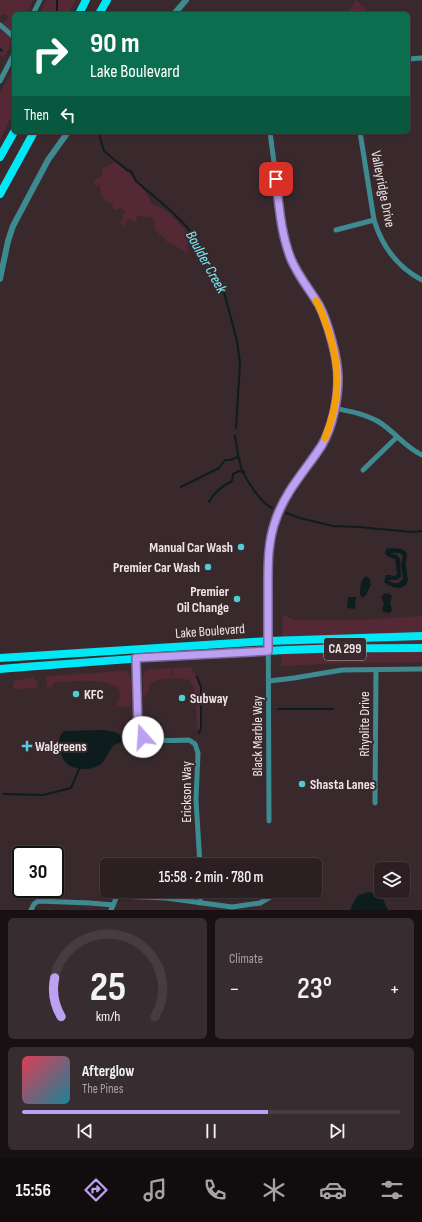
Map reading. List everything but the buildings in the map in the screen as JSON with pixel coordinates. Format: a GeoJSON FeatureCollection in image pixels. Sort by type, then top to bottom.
{"type":"FeatureCollection","features":[{"type":"Feature","properties":{"kind":"main road"},"geometry":{"type":"LineString","coordinates":[[79,12],[86,0]]}},
{"type":"Feature","properties":{"kind":"main road"},"geometry":{"type":"LineString","coordinates":[[100,12],[107,0]]}},
{"type":"Feature","properties":{"kind":"main road"},"geometry":{"type":"LineString","coordinates":[[0,157],[13,134]]}},
{"type":"Feature","properties":{"kind":"main road"},"geometry":{"type":"LineString","coordinates":[[0,194],[33,134]]}},
{"type":"Feature","properties":{"kind":"main road","name":"Lake Boulevard"},"geometry":{"type":"LineString","coordinates":[[0,658],[268,640],[422,636]]}},
{"type":"Feature","properties":{"kind":"main road","name":"Lake Boulevard"},"geometry":{"type":"LineString","coordinates":[[0,668],[136,658],[268,651],[422,648]]}},
{"type":"Feature","properties":{"kind":"street"},"geometry":{"type":"LineString","coordinates":[[34,12],[40,0]]}},
{"type":"Feature","properties":{"kind":"street"},"geometry":{"type":"LineString","coordinates":[[176,12],[186,0]]}},
{"type":"Feature","properties":{"kind":"street"},"geometry":{"type":"LineString","coordinates":[[0,25],[12,35]]}},
{"type":"Feature","properties":{"kind":"street"},"geometry":{"type":"LineString","coordinates":[[0,81],[12,58]]}},
{"type":"Feature","properties":{"kind":"street"},"geometry":{"type":"LineString","coordinates":[[410,59],[422,58]]}},
{"type":"Feature","properties":{"kind":"street"},"geometry":{"type":"LineString","coordinates":[[0,279],[8,241],[13,226],[52,152],[66,134]]}},
{"type":"Feature","properties":{"kind":"street","name":"Black Marble Way"},"geometry":{"type":"LineString","coordinates":[[269,821],[268,556],[270,540],[276,518],[284,500],[292,485],[322,444],[328,431],[334,408],[338,378],[333,344],[319,306],[299,276],[287,248],[283,232],[270,134]]}},
{"type":"Feature","properties":{"kind":"street","name":"Valleyridge Drive"},"geometry":{"type":"LineString","coordinates":[[360,134],[374,220],[383,242],[398,263],[422,280]]}},
{"type":"Feature","properties":{"kind":"street"},"geometry":{"type":"LineString","coordinates":[[336,230],[374,220]]}},
{"type":"Feature","properties":{"kind":"street"},"geometry":{"type":"LineString","coordinates":[[334,408],[363,415],[375,420],[407,446],[422,455]]}},
{"type":"Feature","properties":{"kind":"street"},"geometry":{"type":"LineString","coordinates":[[364,470],[397,437]]}},
{"type":"Feature","properties":{"kind":"street","name":"Erickson Way"},"geometry":{"type":"LineString","coordinates":[[136,649],[138,728],[140,734],[149,739],[189,740],[194,743],[197,749],[198,767],[196,800],[200,858]]}},
{"type":"Feature","properties":{"kind":"street"},"geometry":{"type":"LineString","coordinates":[[269,681],[335,670],[422,669]]}},
{"type":"Feature","properties":{"kind":"street","name":"Rhyolite Drive"},"geometry":{"type":"LineString","coordinates":[[376,670],[376,802]]}},
{"type":"Feature","properties":{"kind":"street"},"geometry":{"type":"LineString","coordinates":[[31,910],[34,904],[38,901],[90,903],[112,908],[117,896],[166,898],[232,909],[260,903],[268,898]]}},
{"type":"Feature","properties":{"kind":"street"},"geometry":{"type":"LineString","coordinates":[[200,898],[200,903]]}},
{"type":"Feature","properties":{"kind":"shaded area"},"geometry":{"type":"Polygon","coordinates":[[[0,0],[33,0],[27,12],[12,12],[12,32],[3,23],[9,17],[5,14],[0,16],[0,0]]]}},
{"type":"Feature","properties":{"kind":"shaded area"},"geometry":{"type":"Polygon","coordinates":[[[46,0],[76,0],[69,12],[41,12],[46,0]]]}},
{"type":"Feature","properties":{"kind":"shaded area"},"geometry":{"type":"Polygon","coordinates":[[[356,0],[365,8],[366,12],[348,12],[356,0]]]}},
{"type":"Feature","properties":{"kind":"shaded area"},"geometry":{"type":"Polygon","coordinates":[[[0,29],[12,39],[12,42],[4,58],[0,55],[0,29]]]}},
{"type":"Feature","properties":{"kind":"shaded area"},"geometry":{"type":"Polygon","coordinates":[[[12,71],[12,115],[0,140],[0,93],[12,71]]]}},
{"type":"Feature","properties":{"kind":"shaded area"},"geometry":{"type":"Polygon","coordinates":[[[115,162],[146,192],[152,205],[163,209],[184,229],[191,239],[186,246],[188,252],[186,253],[170,242],[168,243],[162,235],[158,234],[159,232],[155,231],[154,219],[151,217],[137,216],[136,222],[128,219],[124,226],[120,223],[125,211],[121,208],[116,210],[113,209],[112,207],[115,204],[111,204],[104,200],[100,189],[101,184],[96,186],[94,184],[96,179],[102,175],[103,168],[115,162]]]}},
{"type":"Feature","properties":{"kind":"shaded area"},"geometry":{"type":"Polygon","coordinates":[[[386,549],[402,549],[407,553],[406,564],[408,581],[405,586],[396,588],[389,586],[384,582],[386,575],[395,576],[397,574],[395,559],[385,554],[386,549]],[[390,553],[397,555],[400,559],[401,577],[396,580],[388,580],[393,583],[398,583],[403,579],[401,564],[403,556],[400,553],[390,553]]]}},
{"type":"Feature","properties":{"kind":"shaded area"},"geometry":{"type":"Polygon","coordinates":[[[366,576],[370,579],[371,585],[366,595],[362,598],[360,595],[361,585],[366,576]]]}},
{"type":"Feature","properties":{"kind":"shaded area"},"geometry":{"type":"Polygon","coordinates":[[[385,593],[392,596],[390,603],[392,610],[390,613],[382,610],[384,603],[381,597],[385,593]]]}},
{"type":"Feature","properties":{"kind":"shaded area"},"geometry":{"type":"Polygon","coordinates":[[[348,597],[356,597],[355,609],[347,608],[348,597]]]}},
{"type":"Feature","properties":{"kind":"shaded area"},"geometry":{"type":"Polygon","coordinates":[[[283,615],[294,620],[359,620],[422,616],[422,662],[342,663],[281,666],[283,615]]]}},
{"type":"Feature","properties":{"kind":"shaded area"},"geometry":{"type":"Polygon","coordinates":[[[191,667],[200,685],[200,730],[196,729],[197,724],[194,688],[189,680],[169,678],[154,681],[150,683],[148,692],[143,698],[143,676],[146,670],[171,668],[170,675],[172,676],[172,668],[191,667]]]}},
{"type":"Feature","properties":{"kind":"shaded area"},"geometry":{"type":"Polygon","coordinates":[[[127,671],[131,678],[132,691],[130,706],[116,707],[120,696],[118,687],[103,682],[86,681],[52,683],[53,688],[46,685],[47,676],[127,671]]]}},
{"type":"Feature","properties":{"kind":"shaded area"},"geometry":{"type":"Polygon","coordinates":[[[33,677],[37,681],[37,688],[13,689],[14,681],[33,677]]]}},
{"type":"Feature","properties":{"kind":"shaded area"},"geometry":{"type":"Polygon","coordinates":[[[103,730],[115,732],[120,735],[122,742],[114,745],[102,763],[91,768],[78,769],[66,763],[61,754],[59,744],[59,739],[64,731],[103,730]]]}},
{"type":"Feature","properties":{"kind":"shaded area"},"geometry":{"type":"Polygon","coordinates":[[[368,892],[374,893],[374,898],[382,898],[388,910],[350,910],[357,896],[368,892]]]}},
{"type":"Feature","properties":{"kind":"waterway"},"geometry":{"type":"LineString","coordinates":[[57,0],[57,12]]}},
{"type":"Feature","properties":{"kind":"waterway","name":"Boulder Creek"},"geometry":{"type":"LineString","coordinates":[[99,134],[104,151],[127,170],[131,171],[136,181],[170,210],[187,227],[200,246],[224,292],[237,341],[240,363],[236,428]]}},
{"type":"Feature","properties":{"kind":"waterway","name":"Boulder Creek"},"geometry":{"type":"LineString","coordinates":[[235,436],[240,463],[246,478],[258,496],[272,508]]}},
{"type":"Feature","properties":{"kind":"waterway"},"geometry":{"type":"LineString","coordinates":[[181,487],[219,468],[225,460],[231,460],[237,457],[240,459]]}},
{"type":"Feature","properties":{"kind":"waterway"},"geometry":{"type":"LineString","coordinates":[[209,502],[213,495],[232,481],[233,474],[239,471],[244,472]]}},
{"type":"Feature","properties":{"kind":"waterway","name":"Boulder Creek"},"geometry":{"type":"LineString","coordinates":[[286,513],[333,526],[412,532],[422,531]]}},
{"type":"Feature","properties":{"kind":"waterway"},"geometry":{"type":"LineString","coordinates":[[197,677],[201,687],[201,728],[199,733]]}},
{"type":"Feature","properties":{"kind":"waterway"},"geometry":{"type":"LineString","coordinates":[[278,709],[333,709]]}},
{"type":"Feature","properties":{"kind":"waterway"},"geometry":{"type":"LineString","coordinates":[[4,794],[43,795],[71,788],[80,767]]}},
{"type":"Feature","properties":{"kind":"slow traffic"},"geometry":{"type":"LineString","coordinates":[[316,301],[333,344],[338,378],[332,419],[325,438]]}},
{"type":"Feature","properties":{"kind":"place","name":"Manual Car Wash"},"geometry":{"type":"Point","coordinates":[241,547]}},
{"type":"Feature","properties":{"kind":"place","name":"Premier Car Wash"},"geometry":{"type":"Point","coordinates":[208,567]}},
{"type":"Feature","properties":{"kind":"place","name":"Premier Oil Change"},"geometry":{"type":"Point","coordinates":[237,599]}},
{"type":"Feature","properties":{"kind":"place","name":"KFC"},"geometry":{"type":"Point","coordinates":[76,694]}},
{"type":"Feature","properties":{"kind":"place","name":"Subway"},"geometry":{"type":"Point","coordinates":[182,698]}},
{"type":"Feature","properties":{"kind":"place","name":"Walgreens"},"geometry":{"type":"Point","coordinates":[27,746]}},
{"type":"Feature","properties":{"kind":"place","name":"Shasta Lanes"},"geometry":{"type":"Point","coordinates":[302,784]}},
{"type":"Feature","properties":{"kind":"route"},"geometry":{"type":"LineString","coordinates":[[143,737],[138,728],[136,658],[268,651],[268,564],[272,532],[284,500],[292,485],[322,444],[332,419],[338,378],[333,344],[319,306],[299,276],[290,258],[283,232],[276,179]]}}]}
